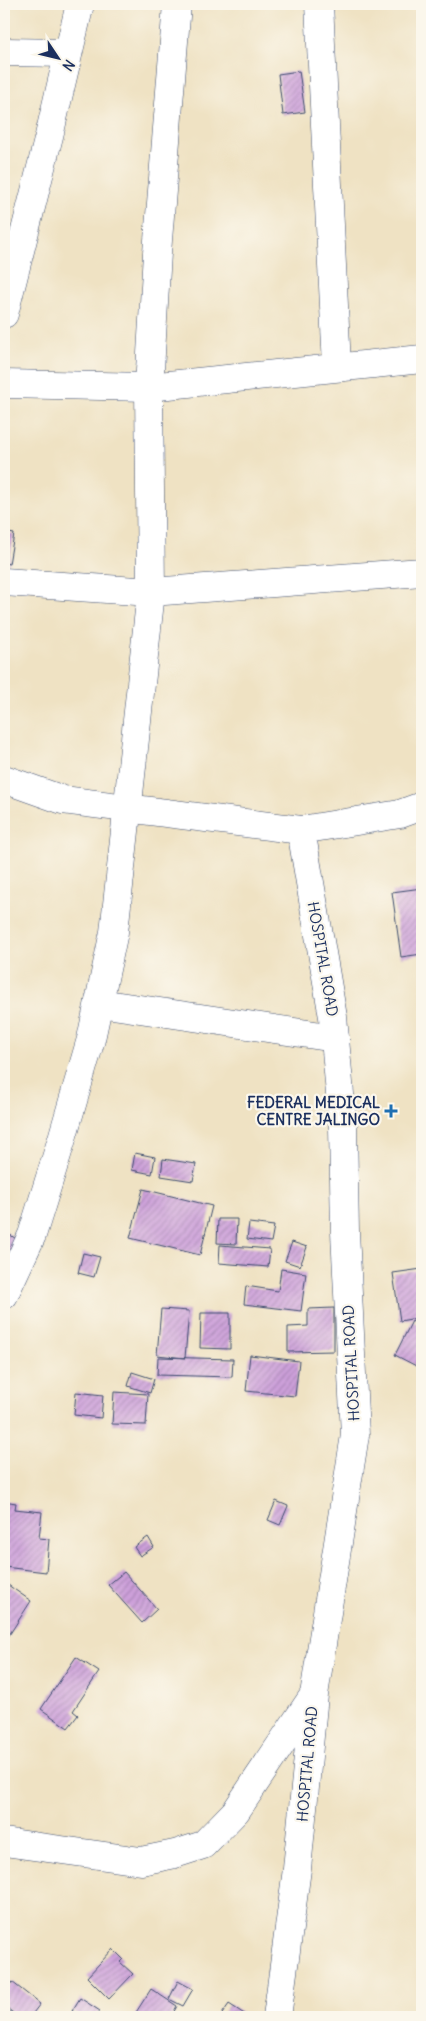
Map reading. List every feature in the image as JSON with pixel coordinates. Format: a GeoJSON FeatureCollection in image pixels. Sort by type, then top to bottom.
{"type":"FeatureCollection","features":[{"type":"Feature","properties":{"kind":"street"},"geometry":{"type":"LineString","coordinates":[[4,314],[80,4]]}},
{"type":"Feature","properties":{"kind":"street"},"geometry":{"type":"LineString","coordinates":[[4,1295],[32,1235],[86,1058],[114,932],[151,592],[149,387],[157,253],[177,4]]}},
{"type":"Feature","properties":{"kind":"street"},"geometry":{"type":"LineString","coordinates":[[319,4],[337,366]]}},
{"type":"Feature","properties":{"kind":"street"},"geometry":{"type":"LineString","coordinates":[[4,52],[68,53]]}},
{"type":"Feature","properties":{"kind":"street"},"geometry":{"type":"LineString","coordinates":[[4,384],[149,387],[337,366],[422,359]]}},
{"type":"Feature","properties":{"kind":"street"},"geometry":{"type":"LineString","coordinates":[[4,582],[151,592],[422,572]]}},
{"type":"Feature","properties":{"kind":"street"},"geometry":{"type":"LineString","coordinates":[[4,779],[63,800],[301,830],[400,814],[422,806]]}},
{"type":"Feature","properties":{"kind":"street","name":"HOSPITAL ROAD"},"geometry":{"type":"LineString","coordinates":[[277,2017],[298,1869],[314,1695],[355,1435],[345,1242],[343,1127],[333,1017],[301,830]]}},
{"type":"Feature","properties":{"kind":"street"},"geometry":{"type":"LineString","coordinates":[[99,1003],[335,1038]]}},
{"type":"Feature","properties":{"kind":"street"},"geometry":{"type":"LineString","coordinates":[[4,1842],[141,1860],[175,1854],[204,1845],[236,1811],[314,1695]]}},
{"type":"Feature","properties":{"kind":"building"},"geometry":{"type":"Polygon","coordinates":[[[299,71],[305,112],[283,115],[278,74],[299,71]]]}},
{"type":"Feature","properties":{"kind":"building"},"geometry":{"type":"Polygon","coordinates":[[[4,532],[14,534],[9,564],[4,563],[4,532]]]}},
{"type":"Feature","properties":{"kind":"building"},"geometry":{"type":"Polygon","coordinates":[[[422,888],[422,954],[401,957],[392,892],[422,888]]]}},
{"type":"Feature","properties":{"kind":"building"},"geometry":{"type":"Polygon","coordinates":[[[135,1153],[155,1157],[152,1174],[132,1170],[135,1153]]]}},
{"type":"Feature","properties":{"kind":"building"},"geometry":{"type":"Polygon","coordinates":[[[163,1159],[196,1164],[193,1181],[161,1176],[163,1159]]]}},
{"type":"Feature","properties":{"kind":"building"},"geometry":{"type":"Polygon","coordinates":[[[143,1189],[212,1206],[200,1255],[130,1238],[143,1189]]]}},
{"type":"Feature","properties":{"kind":"building"},"geometry":{"type":"Polygon","coordinates":[[[218,1219],[237,1219],[236,1244],[217,1243],[218,1219]]]}},
{"type":"Feature","properties":{"kind":"building"},"geometry":{"type":"Polygon","coordinates":[[[249,1223],[274,1226],[271,1242],[247,1239],[249,1223]]]}},
{"type":"Feature","properties":{"kind":"building"},"geometry":{"type":"Polygon","coordinates":[[[4,1231],[18,1240],[7,1257],[4,1255],[4,1231]]]}},
{"type":"Feature","properties":{"kind":"building"},"geometry":{"type":"Polygon","coordinates":[[[292,1242],[307,1247],[300,1266],[285,1261],[292,1242]]]}},
{"type":"Feature","properties":{"kind":"building"},"geometry":{"type":"Polygon","coordinates":[[[220,1245],[270,1249],[268,1267],[219,1263],[220,1245]]]}},
{"type":"Feature","properties":{"kind":"building"},"geometry":{"type":"Polygon","coordinates":[[[83,1253],[100,1257],[94,1277],[78,1273],[83,1253]]]}},
{"type":"Feature","properties":{"kind":"building"},"geometry":{"type":"Polygon","coordinates":[[[281,1269],[306,1273],[301,1311],[244,1304],[246,1286],[278,1291],[281,1269]]]}},
{"type":"Feature","properties":{"kind":"building"},"geometry":{"type":"Polygon","coordinates":[[[422,1269],[422,1317],[400,1321],[393,1273],[422,1269]]]}},
{"type":"Feature","properties":{"kind":"building"},"geometry":{"type":"Polygon","coordinates":[[[334,1308],[334,1351],[288,1352],[288,1327],[308,1326],[308,1309],[334,1308]]]}},
{"type":"Feature","properties":{"kind":"building"},"geometry":{"type":"Polygon","coordinates":[[[161,1309],[189,1311],[185,1358],[157,1355],[161,1309]]]}},
{"type":"Feature","properties":{"kind":"building"},"geometry":{"type":"Polygon","coordinates":[[[201,1313],[230,1313],[230,1349],[200,1348],[201,1313]]]}},
{"type":"Feature","properties":{"kind":"building"},"geometry":{"type":"Polygon","coordinates":[[[412,1321],[422,1326],[422,1369],[395,1355],[412,1321]]]}},
{"type":"Feature","properties":{"kind":"building"},"geometry":{"type":"Polygon","coordinates":[[[250,1355],[299,1361],[295,1396],[246,1391],[250,1355]]]}},
{"type":"Feature","properties":{"kind":"building"},"geometry":{"type":"Polygon","coordinates":[[[158,1357],[233,1359],[232,1377],[157,1375],[158,1357]]]}},
{"type":"Feature","properties":{"kind":"building"},"geometry":{"type":"Polygon","coordinates":[[[132,1372],[154,1379],[150,1393],[128,1386],[132,1372]]]}},
{"type":"Feature","properties":{"kind":"building"},"geometry":{"type":"Polygon","coordinates":[[[76,1392],[103,1395],[101,1418],[74,1415],[76,1392]]]}},
{"type":"Feature","properties":{"kind":"building"},"geometry":{"type":"Polygon","coordinates":[[[114,1392],[148,1394],[146,1425],[112,1424],[114,1392]]]}},
{"type":"Feature","properties":{"kind":"building"},"geometry":{"type":"Polygon","coordinates":[[[4,1501],[16,1503],[15,1509],[42,1512],[39,1538],[49,1539],[46,1572],[4,1567],[4,1501]]]}},
{"type":"Feature","properties":{"kind":"building"},"geometry":{"type":"Polygon","coordinates":[[[276,1501],[288,1506],[280,1525],[268,1520],[276,1501]]]}},
{"type":"Feature","properties":{"kind":"building"},"geometry":{"type":"Polygon","coordinates":[[[148,1537],[154,1547],[140,1556],[134,1547],[148,1537]]]}},
{"type":"Feature","properties":{"kind":"building"},"geometry":{"type":"Polygon","coordinates":[[[124,1572],[157,1609],[142,1623],[108,1585],[124,1572]]]}},
{"type":"Feature","properties":{"kind":"building"},"geometry":{"type":"Polygon","coordinates":[[[8,1585],[31,1601],[4,1643],[4,1591],[8,1585]]]}},
{"type":"Feature","properties":{"kind":"building"},"geometry":{"type":"Polygon","coordinates":[[[76,1657],[99,1672],[73,1711],[78,1715],[68,1728],[41,1709],[76,1657]]]}},
{"type":"Feature","properties":{"kind":"building"},"geometry":{"type":"Polygon","coordinates":[[[113,1949],[123,1959],[120,1962],[133,1974],[109,1999],[87,1977],[113,1949]]]}},
{"type":"Feature","properties":{"kind":"building"},"geometry":{"type":"Polygon","coordinates":[[[178,1981],[193,1989],[183,2006],[169,1999],[178,1981]]]}},
{"type":"Feature","properties":{"kind":"building"},"geometry":{"type":"Polygon","coordinates":[[[12,1982],[40,2004],[30,2017],[18,2017],[4,2006],[4,1993],[12,1982]]]}},
{"type":"Feature","properties":{"kind":"building"},"geometry":{"type":"Polygon","coordinates":[[[151,1989],[177,2006],[171,2017],[133,2017],[151,1989]]]}},
{"type":"Feature","properties":{"kind":"building"},"geometry":{"type":"Polygon","coordinates":[[[80,1998],[100,2011],[96,2017],[81,2017],[72,2011],[80,1998]]]}},
{"type":"Feature","properties":{"kind":"building"},"geometry":{"type":"Polygon","coordinates":[[[229,2004],[249,2017],[220,2017],[229,2004]]]}},
{"type":"Feature","properties":{"kind":"place","name":"FEDERAL MEDICAL CENTRE JALINGO"},"geometry":{"type":"Point","coordinates":[391,1111]}}]}
